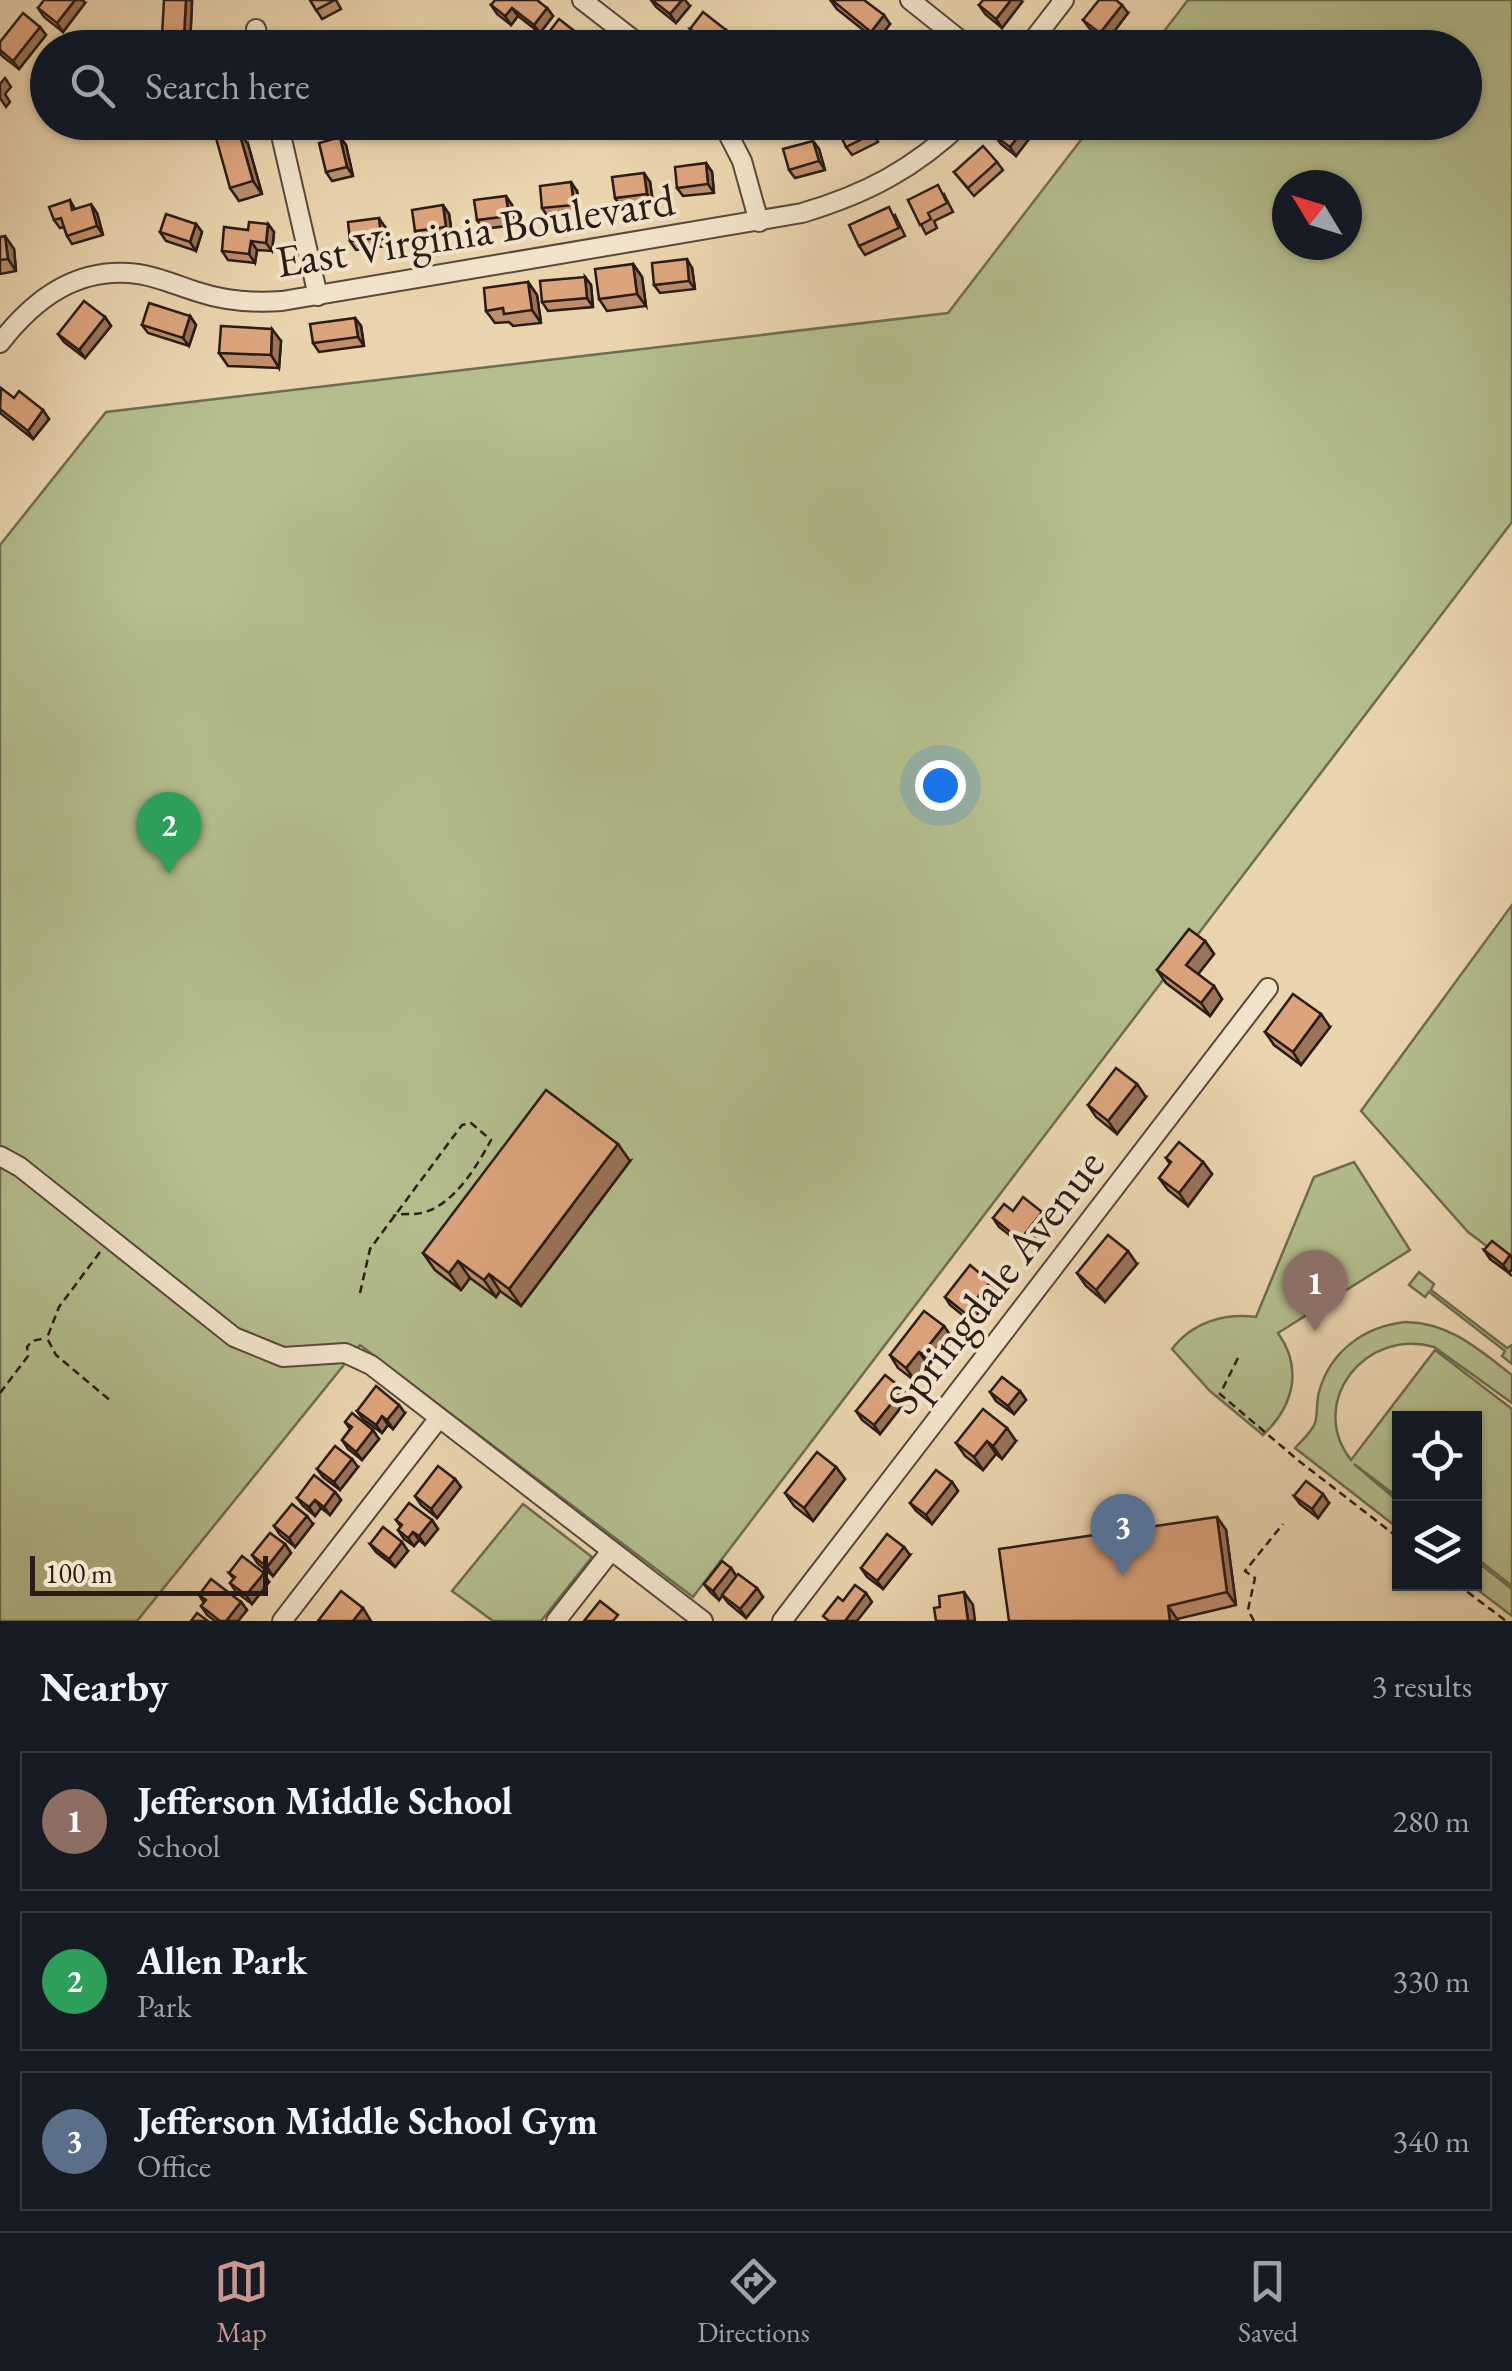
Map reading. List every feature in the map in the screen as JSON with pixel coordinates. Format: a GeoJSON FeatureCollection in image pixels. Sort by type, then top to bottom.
{"type":"FeatureCollection","features":[{"type":"Feature","properties":{"kind":"street"},"geometry":{"type":"LineString","coordinates":[[582,0],[621,30]]}},
{"type":"Feature","properties":{"kind":"street"},"geometry":{"type":"LineString","coordinates":[[910,0],[948,30]]}},
{"type":"Feature","properties":{"kind":"street"},"geometry":{"type":"LineString","coordinates":[[1041,30],[1064,0]]}},
{"type":"Feature","properties":{"kind":"street"},"geometry":{"type":"LineString","coordinates":[[282,140],[318,296]]}},
{"type":"Feature","properties":{"kind":"street"},"geometry":{"type":"LineString","coordinates":[[731,140],[742,161],[760,222]]}},
{"type":"Feature","properties":{"kind":"street","name":"East Virginia Boulevard"},"geometry":{"type":"LineString","coordinates":[[1,341],[36,302],[80,280],[138,274],[231,300],[270,302],[318,296],[802,213],[872,189],[943,140]]}},
{"type":"Feature","properties":{"kind":"street","name":"Springdale Avenue"},"geometry":{"type":"LineString","coordinates":[[782,1621],[1268,988]]}},
{"type":"Feature","properties":{"kind":"street"},"geometry":{"type":"LineString","coordinates":[[0,1156],[234,1338],[283,1358],[345,1353],[357,1356],[703,1621]]}},
{"type":"Feature","properties":{"kind":"street"},"geometry":{"type":"LineString","coordinates":[[282,1621],[439,1418]]}},
{"type":"Feature","properties":{"kind":"street"},"geometry":{"type":"LineString","coordinates":[[556,1621],[611,1551]]}},
{"type":"Feature","properties":{"kind":"path"},"geometry":{"type":"LineString","coordinates":[[360,1293],[370,1248],[393,1216],[462,1125],[471,1122],[490,1140],[475,1166],[443,1204],[430,1211],[393,1216]]}},
{"type":"Feature","properties":{"kind":"path"},"geometry":{"type":"LineString","coordinates":[[110,1239],[68,1294],[47,1338],[56,1355],[112,1402]]}},
{"type":"Feature","properties":{"kind":"path"},"geometry":{"type":"LineString","coordinates":[[0,1393],[28,1356],[27,1347],[32,1341],[47,1338]]}},
{"type":"Feature","properties":{"kind":"path"},"geometry":{"type":"LineString","coordinates":[[1238,1358],[1220,1394],[1392,1533]]}},
{"type":"Feature","properties":{"kind":"path"},"geometry":{"type":"LineString","coordinates":[[1254,1621],[1248,1610],[1254,1578],[1245,1571],[1283,1524]]}},
{"type":"Feature","properties":{"kind":"path"},"geometry":{"type":"LineString","coordinates":[[1467,1591],[1506,1621]]}},
{"type":"Feature","properties":{"kind":"path"},"geometry":{"type":"LineString","coordinates":[[1244,1621],[1250,1614]]}},
{"type":"Feature","properties":{"kind":"green space"},"geometry":{"type":"Polygon","coordinates":[[[1188,0],[1512,0],[1512,522],[693,1597],[360,1345],[137,1621],[0,1621],[0,545],[106,412],[948,313],[1081,140],[1482,140],[1482,30],[1165,30],[1188,0]]]}},
{"type":"Feature","properties":{"kind":"green space"},"geometry":{"type":"Polygon","coordinates":[[[1512,905],[1512,1265],[1468,1232],[1361,1111],[1512,905]]]}},
{"type":"Feature","properties":{"kind":"green space"},"geometry":{"type":"Polygon","coordinates":[[[1354,1162],[1410,1250],[1278,1333],[1291,1360],[1292,1386],[1282,1412],[1263,1435],[1210,1391],[1172,1349],[1189,1332],[1210,1321],[1256,1317],[1314,1177],[1354,1162]]]}},
{"type":"Feature","properties":{"kind":"green space"},"geometry":{"type":"Polygon","coordinates":[[[1419,1272],[1434,1284],[1431,1290],[1507,1348],[1512,1345],[1512,1364],[1502,1356],[1505,1351],[1429,1292],[1425,1297],[1409,1285],[1419,1272]]]}},
{"type":"Feature","properties":{"kind":"green space"},"geometry":{"type":"Polygon","coordinates":[[[1422,1323],[1463,1339],[1512,1375],[1512,1403],[1434,1347],[1409,1344],[1386,1348],[1350,1374],[1340,1393],[1335,1415],[1339,1438],[1351,1460],[1435,1350],[1512,1409],[1512,1586],[1482,1562],[1482,1411],[1392,1411],[1392,1493],[1354,1464],[1392,1496],[1392,1524],[1295,1448],[1314,1426],[1318,1396],[1331,1364],[1363,1335],[1391,1324],[1422,1323]]]}},
{"type":"Feature","properties":{"kind":"green space"},"geometry":{"type":"Polygon","coordinates":[[[523,1504],[592,1557],[541,1621],[493,1621],[452,1591],[523,1504]]]}},
{"type":"Feature","properties":{"kind":"green space"},"geometry":{"type":"Polygon","coordinates":[[[1482,1565],[1512,1589],[1512,1616],[1479,1591],[1482,1565]]]}},
{"type":"Feature","properties":{"kind":"building"},"geometry":{"type":"Polygon","coordinates":[[[44,0],[75,0],[57,23],[38,8],[44,0]]]}},
{"type":"Feature","properties":{"kind":"building"},"geometry":{"type":"Polygon","coordinates":[[[164,0],[186,0],[184,30],[162,30],[164,0]]]}},
{"type":"Feature","properties":{"kind":"building"},"geometry":{"type":"Polygon","coordinates":[[[310,0],[335,0],[316,10],[310,0]]]}},
{"type":"Feature","properties":{"kind":"building"},"geometry":{"type":"Polygon","coordinates":[[[495,0],[537,0],[547,8],[534,25],[512,8],[505,16],[491,5],[495,0]]]}},
{"type":"Feature","properties":{"kind":"building"},"geometry":{"type":"Polygon","coordinates":[[[652,0],[682,0],[670,14],[652,0]]]}},
{"type":"Feature","properties":{"kind":"building"},"geometry":{"type":"Polygon","coordinates":[[[832,0],[864,0],[884,15],[869,30],[832,0]]]}},
{"type":"Feature","properties":{"kind":"building"},"geometry":{"type":"Polygon","coordinates":[[[983,0],[1011,0],[996,19],[979,5],[983,0]]]}},
{"type":"Feature","properties":{"kind":"building"},"geometry":{"type":"Polygon","coordinates":[[[1099,0],[1116,0],[1122,5],[1102,30],[1083,20],[1099,0]]]}},
{"type":"Feature","properties":{"kind":"building"},"geometry":{"type":"Polygon","coordinates":[[[703,12],[726,30],[691,30],[703,12]]]}},
{"type":"Feature","properties":{"kind":"building"},"geometry":{"type":"Polygon","coordinates":[[[23,13],[40,27],[30,30],[30,40],[13,61],[0,50],[0,42],[23,13]]]}},
{"type":"Feature","properties":{"kind":"building"},"geometry":{"type":"Polygon","coordinates":[[[559,19],[573,30],[551,30],[559,19]]]}},
{"type":"Feature","properties":{"kind":"building"},"geometry":{"type":"Polygon","coordinates":[[[217,140],[241,140],[253,181],[230,188],[217,140]]]}},
{"type":"Feature","properties":{"kind":"building"},"geometry":{"type":"Polygon","coordinates":[[[341,140],[347,167],[326,172],[319,143],[341,140]]]}},
{"type":"Feature","properties":{"kind":"building"},"geometry":{"type":"Polygon","coordinates":[[[813,141],[819,161],[789,170],[783,149],[813,141]]]}},
{"type":"Feature","properties":{"kind":"building"},"geometry":{"type":"Polygon","coordinates":[[[983,146],[997,162],[968,188],[954,172],[983,146]]]}},
{"type":"Feature","properties":{"kind":"building"},"geometry":{"type":"Polygon","coordinates":[[[706,163],[708,184],[677,188],[675,167],[706,163]]]}},
{"type":"Feature","properties":{"kind":"building"},"geometry":{"type":"Polygon","coordinates":[[[644,173],[647,194],[615,198],[612,177],[644,173]]]}},
{"type":"Feature","properties":{"kind":"building"},"geometry":{"type":"Polygon","coordinates":[[[571,182],[574,205],[542,208],[540,186],[571,182]]]}},
{"type":"Feature","properties":{"kind":"building"},"geometry":{"type":"Polygon","coordinates":[[[938,185],[947,203],[928,213],[931,219],[920,225],[908,200],[938,185]]]}},
{"type":"Feature","properties":{"kind":"building"},"geometry":{"type":"Polygon","coordinates":[[[506,196],[509,216],[477,220],[474,200],[506,196]]]}},
{"type":"Feature","properties":{"kind":"building"},"geometry":{"type":"Polygon","coordinates":[[[70,200],[72,210],[91,204],[97,226],[67,236],[61,218],[54,220],[49,207],[70,200]]]}},
{"type":"Feature","properties":{"kind":"building"},"geometry":{"type":"Polygon","coordinates":[[[443,205],[446,227],[415,231],[412,210],[443,205]]]}},
{"type":"Feature","properties":{"kind":"building"},"geometry":{"type":"Polygon","coordinates":[[[889,207],[899,228],[859,246],[849,225],[889,207]]]}},
{"type":"Feature","properties":{"kind":"building"},"geometry":{"type":"Polygon","coordinates":[[[166,214],[196,224],[190,242],[160,232],[166,214]]]}},
{"type":"Feature","properties":{"kind":"building"},"geometry":{"type":"Polygon","coordinates":[[[379,218],[381,238],[350,241],[348,222],[379,218]]]}},
{"type":"Feature","properties":{"kind":"building"},"geometry":{"type":"Polygon","coordinates":[[[249,222],[268,224],[266,243],[251,241],[249,254],[222,251],[224,227],[248,230],[249,222]]]}},
{"type":"Feature","properties":{"kind":"building"},"geometry":{"type":"Polygon","coordinates":[[[5,236],[8,259],[0,260],[0,237],[5,236]]]}},
{"type":"Feature","properties":{"kind":"building"},"geometry":{"type":"Polygon","coordinates":[[[687,259],[689,281],[654,285],[652,263],[687,259]]]}},
{"type":"Feature","properties":{"kind":"building"},"geometry":{"type":"Polygon","coordinates":[[[633,264],[637,294],[599,299],[595,269],[633,264]]]}},
{"type":"Feature","properties":{"kind":"building"},"geometry":{"type":"Polygon","coordinates":[[[585,277],[587,298],[542,302],[540,281],[585,277]]]}},
{"type":"Feature","properties":{"kind":"building"},"geometry":{"type":"Polygon","coordinates":[[[528,282],[532,310],[504,314],[503,308],[486,311],[484,288],[528,282]]]}},
{"type":"Feature","properties":{"kind":"building"},"geometry":{"type":"Polygon","coordinates":[[[84,301],[105,317],[79,350],[58,334],[84,301]]]}},
{"type":"Feature","properties":{"kind":"building"},"geometry":{"type":"Polygon","coordinates":[[[149,303],[190,316],[183,338],[142,325],[149,303]]]}},
{"type":"Feature","properties":{"kind":"building"},"geometry":{"type":"Polygon","coordinates":[[[355,318],[358,337],[313,343],[310,324],[355,318]]]}},
{"type":"Feature","properties":{"kind":"building"},"geometry":{"type":"Polygon","coordinates":[[[221,326],[272,329],[271,355],[219,353],[221,326]]]}},
{"type":"Feature","properties":{"kind":"building"},"geometry":{"type":"Polygon","coordinates":[[[1,388],[14,398],[19,391],[43,410],[28,431],[0,409],[1,388]]]}},
{"type":"Feature","properties":{"kind":"building"},"geometry":{"type":"Polygon","coordinates":[[[1189,929],[1205,941],[1186,965],[1214,986],[1201,1003],[1157,970],[1189,929]]]}},
{"type":"Feature","properties":{"kind":"building"},"geometry":{"type":"Polygon","coordinates":[[[1293,994],[1321,1014],[1293,1052],[1265,1032],[1293,994]]]}},
{"type":"Feature","properties":{"kind":"building"},"geometry":{"type":"Polygon","coordinates":[[[1116,1068],[1137,1084],[1108,1121],[1088,1105],[1116,1068]]]}},
{"type":"Feature","properties":{"kind":"building"},"geometry":{"type":"Polygon","coordinates":[[[546,1090],[618,1144],[509,1289],[489,1274],[484,1280],[458,1261],[449,1273],[423,1253],[546,1090]]]}},
{"type":"Feature","properties":{"kind":"building"},"geometry":{"type":"Polygon","coordinates":[[[1179,1142],[1203,1162],[1179,1193],[1159,1178],[1171,1162],[1166,1158],[1179,1142]]]}},
{"type":"Feature","properties":{"kind":"building"},"geometry":{"type":"Polygon","coordinates":[[[1023,1197],[1042,1212],[1020,1240],[993,1218],[1004,1204],[1013,1211],[1023,1197]]]}},
{"type":"Feature","properties":{"kind":"building"},"geometry":{"type":"Polygon","coordinates":[[[1108,1235],[1128,1251],[1096,1290],[1077,1273],[1108,1235]]]}},
{"type":"Feature","properties":{"kind":"building"},"geometry":{"type":"Polygon","coordinates":[[[1492,1241],[1510,1255],[1503,1265],[1484,1250],[1492,1241]]]}},
{"type":"Feature","properties":{"kind":"building"},"geometry":{"type":"Polygon","coordinates":[[[970,1265],[990,1282],[965,1313],[945,1297],[970,1265]]]}},
{"type":"Feature","properties":{"kind":"building"},"geometry":{"type":"Polygon","coordinates":[[[924,1311],[944,1326],[906,1368],[890,1355],[924,1311]]]}},
{"type":"Feature","properties":{"kind":"building"},"geometry":{"type":"Polygon","coordinates":[[[885,1375],[903,1389],[874,1425],[856,1411],[885,1375]]]}},
{"type":"Feature","properties":{"kind":"building"},"geometry":{"type":"Polygon","coordinates":[[[1002,1377],[1020,1391],[1008,1406],[990,1392],[1002,1377]]]}},
{"type":"Feature","properties":{"kind":"building"},"geometry":{"type":"Polygon","coordinates":[[[376,1386],[399,1405],[387,1420],[382,1416],[376,1425],[357,1411],[376,1386]]]}},
{"type":"Feature","properties":{"kind":"building"},"geometry":{"type":"Polygon","coordinates":[[[983,1409],[1007,1428],[993,1446],[987,1441],[974,1457],[956,1443],[983,1409]]]}},
{"type":"Feature","properties":{"kind":"building"},"geometry":{"type":"Polygon","coordinates":[[[352,1413],[373,1430],[356,1452],[342,1440],[352,1427],[345,1422],[352,1413]]]}},
{"type":"Feature","properties":{"kind":"building"},"geometry":{"type":"Polygon","coordinates":[[[335,1446],[352,1459],[334,1482],[317,1469],[335,1446]]]}},
{"type":"Feature","properties":{"kind":"building"},"geometry":{"type":"Polygon","coordinates":[[[817,1452],[836,1467],[804,1508],[785,1493],[817,1452]]]}},
{"type":"Feature","properties":{"kind":"building"},"geometry":{"type":"Polygon","coordinates":[[[438,1466],[455,1479],[431,1509],[415,1496],[438,1466]]]}},
{"type":"Feature","properties":{"kind":"building"},"geometry":{"type":"Polygon","coordinates":[[[936,1470],[952,1482],[926,1515],[910,1503],[936,1470]]]}},
{"type":"Feature","properties":{"kind":"building"},"geometry":{"type":"Polygon","coordinates":[[[314,1475],[335,1492],[324,1507],[315,1500],[309,1507],[297,1498],[314,1475]]]}},
{"type":"Feature","properties":{"kind":"building"},"geometry":{"type":"Polygon","coordinates":[[[1306,1481],[1323,1494],[1312,1509],[1294,1496],[1306,1481]]]}},
{"type":"Feature","properties":{"kind":"building"},"geometry":{"type":"Polygon","coordinates":[[[409,1503],[432,1520],[419,1536],[413,1532],[408,1538],[398,1530],[402,1525],[396,1520],[409,1503]]]}},
{"type":"Feature","properties":{"kind":"building"},"geometry":{"type":"Polygon","coordinates":[[[292,1504],[307,1516],[289,1538],[274,1526],[292,1504]]]}},
{"type":"Feature","properties":{"kind":"building"},"geometry":{"type":"Polygon","coordinates":[[[1217,1517],[1227,1592],[1168,1606],[1170,1621],[1009,1621],[999,1549],[1217,1517]]]}},
{"type":"Feature","properties":{"kind":"building"},"geometry":{"type":"Polygon","coordinates":[[[383,1527],[402,1542],[389,1559],[370,1544],[383,1527]]]}},
{"type":"Feature","properties":{"kind":"building"},"geometry":{"type":"Polygon","coordinates":[[[270,1533],[285,1544],[267,1567],[252,1555],[270,1533]]]}},
{"type":"Feature","properties":{"kind":"building"},"geometry":{"type":"Polygon","coordinates":[[[887,1534],[904,1547],[877,1581],[861,1568],[887,1534]]]}},
{"type":"Feature","properties":{"kind":"building"},"geometry":{"type":"Polygon","coordinates":[[[242,1556],[264,1573],[246,1595],[230,1583],[235,1577],[229,1573],[242,1556]]]}},
{"type":"Feature","properties":{"kind":"building"},"geometry":{"type":"Polygon","coordinates":[[[722,1561],[731,1568],[713,1591],[704,1584],[722,1561]]]}},
{"type":"Feature","properties":{"kind":"building"},"geometry":{"type":"Polygon","coordinates":[[[738,1574],[757,1588],[740,1609],[722,1595],[738,1574]]]}},
{"type":"Feature","properties":{"kind":"building"},"geometry":{"type":"Polygon","coordinates":[[[211,1579],[241,1602],[226,1621],[220,1621],[201,1606],[206,1600],[199,1595],[211,1579]]]}},
{"type":"Feature","properties":{"kind":"building"},"geometry":{"type":"Polygon","coordinates":[[[855,1585],[866,1593],[845,1621],[829,1621],[823,1616],[838,1597],[843,1601],[855,1585]]]}},
{"type":"Feature","properties":{"kind":"building"},"geometry":{"type":"Polygon","coordinates":[[[341,1591],[363,1608],[353,1621],[318,1621],[341,1591]]]}},
{"type":"Feature","properties":{"kind":"building"},"geometry":{"type":"Polygon","coordinates":[[[964,1592],[968,1621],[936,1621],[934,1608],[940,1607],[939,1596],[964,1592]]]}},
{"type":"Feature","properties":{"kind":"building"},"geometry":{"type":"Polygon","coordinates":[[[600,1601],[618,1615],[613,1621],[584,1621],[600,1601]]]}},
{"type":"Feature","properties":{"kind":"building"},"geometry":{"type":"Polygon","coordinates":[[[197,1613],[208,1621],[191,1621],[197,1613]]]}},
{"type":"Feature","properties":{"kind":"place","name":"Allen Park"},"geometry":{"type":"Point","coordinates":[169,874]}},
{"type":"Feature","properties":{"kind":"place","name":"Jefferson Middle School"},"geometry":{"type":"Point","coordinates":[1315,1332]}},
{"type":"Feature","properties":{"kind":"place","name":"Jefferson Middle School Gym"},"geometry":{"type":"Point","coordinates":[1123,1576]}}]}
